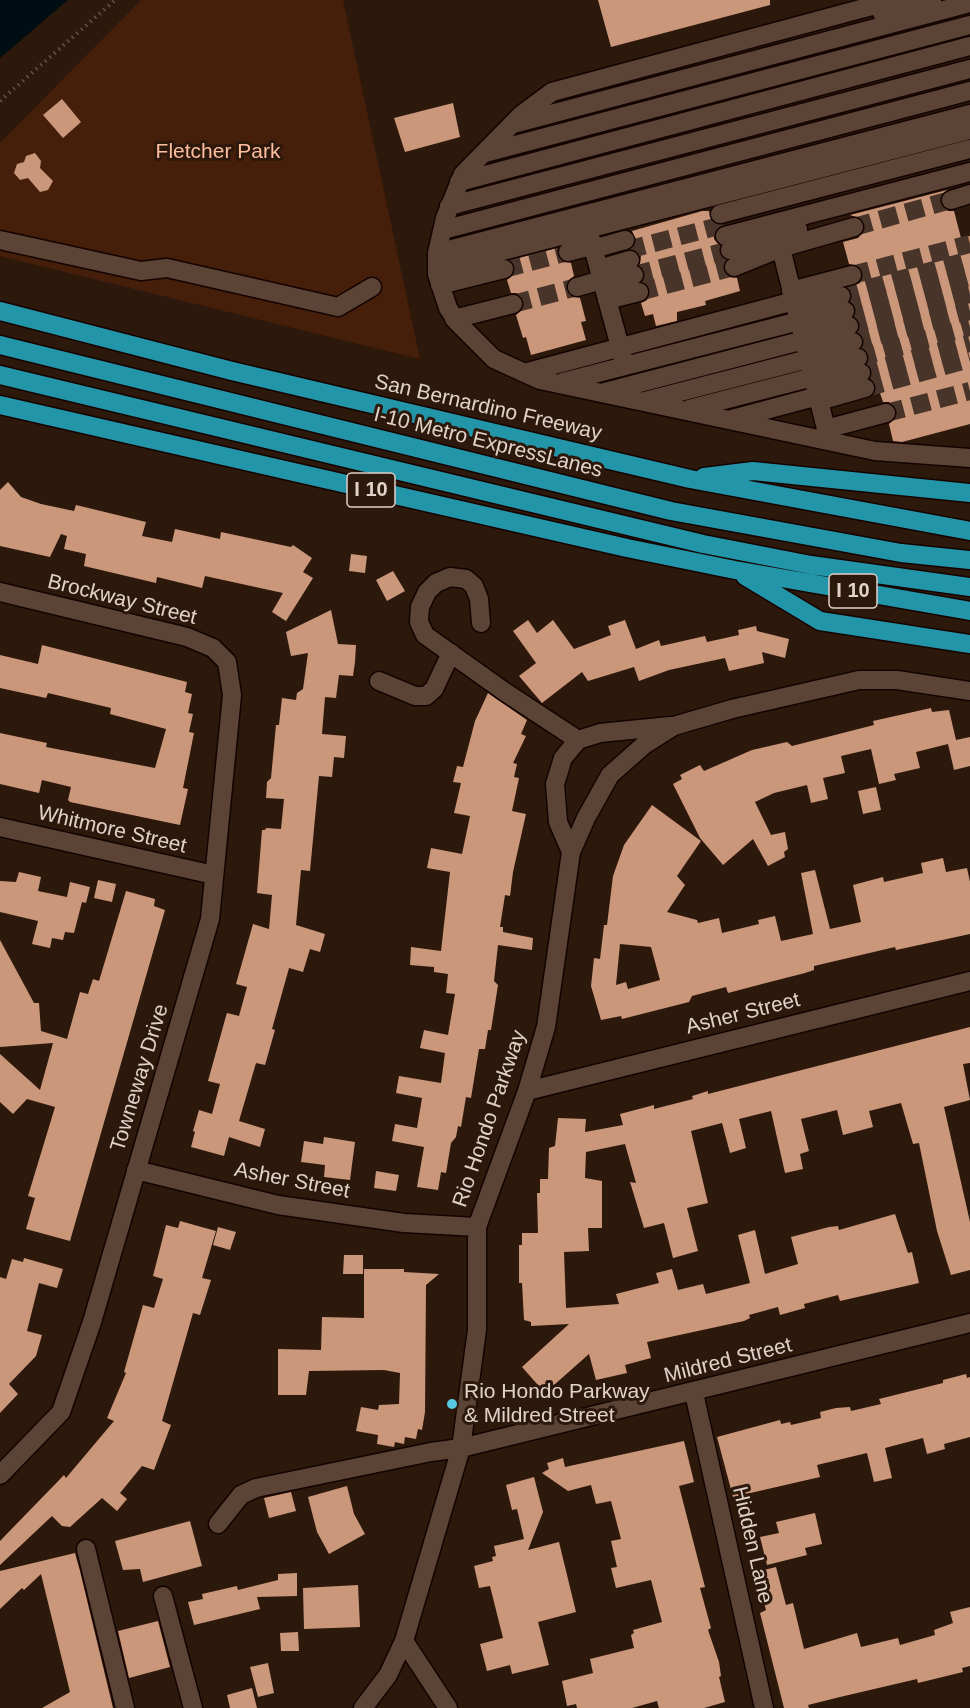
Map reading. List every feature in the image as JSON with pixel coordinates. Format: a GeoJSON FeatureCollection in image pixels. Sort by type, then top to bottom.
{"type":"FeatureCollection","features":[{"type":"Feature","properties":{"kind":"highway","name":"San Bernardino Freeway"},"geometry":{"type":"LineString","coordinates":[[0,311],[232,371],[690,479],[970,531]]}},
{"type":"Feature","properties":{"kind":"highway"},"geometry":{"type":"LineString","coordinates":[[0,321],[39,321]]}},
{"type":"Feature","properties":{"kind":"highway","name":"I-10 Metro ExpressLanes"},"geometry":{"type":"LineString","coordinates":[[0,345],[671,511],[901,553],[970,560]]}},
{"type":"Feature","properties":{"kind":"highway"},"geometry":{"type":"LineString","coordinates":[[0,375],[703,544],[811,565],[970,587]]}},
{"type":"Feature","properties":{"kind":"highway","name":"I 10"},"geometry":{"type":"LineString","coordinates":[[0,405],[615,546],[735,570],[970,611]]}},
{"type":"Feature","properties":{"kind":"highway"},"geometry":{"type":"LineString","coordinates":[[690,479],[753,471],[970,493]]}},
{"type":"Feature","properties":{"kind":"highway"},"geometry":{"type":"LineString","coordinates":[[735,570],[820,621],[970,644]]}},
{"type":"Feature","properties":{"kind":"street"},"geometry":{"type":"LineString","coordinates":[[628,380],[600,393],[532,376],[494,359],[454,319],[447,225],[483,153],[512,124],[552,92],[894,0]]}},
{"type":"Feature","properties":{"kind":"street"},"geometry":{"type":"LineString","coordinates":[[535,105],[932,0]]}},
{"type":"Feature","properties":{"kind":"street"},"geometry":{"type":"LineString","coordinates":[[512,124],[970,3]]}},
{"type":"Feature","properties":{"kind":"street"},"geometry":{"type":"LineString","coordinates":[[499,137],[970,14]]}},
{"type":"Feature","properties":{"kind":"street"},"geometry":{"type":"LineString","coordinates":[[483,153],[970,25]]}},
{"type":"Feature","properties":{"kind":"street"},"geometry":{"type":"LineString","coordinates":[[447,225],[970,36]]}},
{"type":"Feature","properties":{"kind":"street"},"geometry":{"type":"LineString","coordinates":[[447,225],[970,46]]}},
{"type":"Feature","properties":{"kind":"street"},"geometry":{"type":"LineString","coordinates":[[447,225],[970,58]]}},
{"type":"Feature","properties":{"kind":"street"},"geometry":{"type":"LineString","coordinates":[[447,225],[970,69]]}},
{"type":"Feature","properties":{"kind":"street"},"geometry":{"type":"LineString","coordinates":[[447,225],[970,80]]}},
{"type":"Feature","properties":{"kind":"street"},"geometry":{"type":"LineString","coordinates":[[447,225],[970,91]]}},
{"type":"Feature","properties":{"kind":"street"},"geometry":{"type":"LineString","coordinates":[[447,225],[970,104]]}},
{"type":"Feature","properties":{"kind":"street"},"geometry":{"type":"LineString","coordinates":[[447,225],[970,114]]}},
{"type":"Feature","properties":{"kind":"street"},"geometry":{"type":"LineString","coordinates":[[577,287],[597,264],[970,130]]}},
{"type":"Feature","properties":{"kind":"street"},"geometry":{"type":"LineString","coordinates":[[726,238],[970,149]]}},
{"type":"Feature","properties":{"kind":"street"},"geometry":{"type":"LineString","coordinates":[[726,238],[970,160]]}},
{"type":"Feature","properties":{"kind":"street"},"geometry":{"type":"LineString","coordinates":[[726,238],[970,172]]}},
{"type":"Feature","properties":{"kind":"street"},"geometry":{"type":"LineString","coordinates":[[726,238],[837,216],[970,182]]}},
{"type":"Feature","properties":{"kind":"street"},"geometry":{"type":"LineString","coordinates":[[951,200],[970,194]]}},
{"type":"Feature","properties":{"kind":"street"},"geometry":{"type":"LineString","coordinates":[[447,225],[597,264],[631,264],[597,264],[568,252]]}},
{"type":"Feature","properties":{"kind":"street"},"geometry":{"type":"LineString","coordinates":[[447,225],[504,269]]}},
{"type":"Feature","properties":{"kind":"street"},"geometry":{"type":"LineString","coordinates":[[726,238],[781,248],[854,227]]}},
{"type":"Feature","properties":{"kind":"street"},"geometry":{"type":"LineString","coordinates":[[0,240],[141,271],[167,268],[338,307],[372,287]]}},
{"type":"Feature","properties":{"kind":"street"},"geometry":{"type":"LineString","coordinates":[[781,248],[828,435]]}},
{"type":"Feature","properties":{"kind":"street"},"geometry":{"type":"LineString","coordinates":[[597,264],[628,380],[665,407],[728,420],[828,435],[875,451],[970,458]]}},
{"type":"Feature","properties":{"kind":"street"},"geometry":{"type":"LineString","coordinates":[[728,420],[806,348],[852,275]]}},
{"type":"Feature","properties":{"kind":"street"},"geometry":{"type":"LineString","coordinates":[[454,319],[513,304]]}},
{"type":"Feature","properties":{"kind":"street"},"geometry":{"type":"LineString","coordinates":[[532,376],[628,380],[806,348],[853,342]]}},
{"type":"Feature","properties":{"kind":"street"},"geometry":{"type":"LineString","coordinates":[[579,388],[806,348],[853,342]]}},
{"type":"Feature","properties":{"kind":"street"},"geometry":{"type":"LineString","coordinates":[[558,384],[628,380],[806,348],[853,342]]}},
{"type":"Feature","properties":{"kind":"street"},"geometry":{"type":"LineString","coordinates":[[665,407],[806,348],[853,342]]}},
{"type":"Feature","properties":{"kind":"street"},"geometry":{"type":"LineString","coordinates":[[684,411],[806,348]]}},
{"type":"Feature","properties":{"kind":"street"},"geometry":{"type":"LineString","coordinates":[[709,416],[806,348]]}},
{"type":"Feature","properties":{"kind":"street"},"geometry":{"type":"LineString","coordinates":[[828,435],[886,413]]}},
{"type":"Feature","properties":{"kind":"street"},"geometry":{"type":"LineString","coordinates":[[481,623],[474,586],[466,579],[450,577],[436,583],[427,592],[420,607],[420,622],[425,634],[578,740]]}},
{"type":"Feature","properties":{"kind":"street","name":"Brockway Street"},"geometry":{"type":"LineString","coordinates":[[0,592],[187,637],[213,648],[227,662]]}},
{"type":"Feature","properties":{"kind":"street"},"geometry":{"type":"LineString","coordinates":[[379,681],[415,696],[426,696],[434,689],[451,653]]}},
{"type":"Feature","properties":{"kind":"street","name":"Towneway Drive"},"geometry":{"type":"LineString","coordinates":[[0,1475],[61,1412],[92,1322],[210,919],[232,695],[227,662]]}},
{"type":"Feature","properties":{"kind":"street","name":"Rio Hondo Parkway"},"geometry":{"type":"LineString","coordinates":[[363,1708],[388,1675],[404,1641],[461,1448],[477,1330],[477,1227],[527,1091],[546,1027],[571,852],[586,818],[610,775],[644,745],[674,726],[732,709],[859,680],[897,680],[970,691]]}},
{"type":"Feature","properties":{"kind":"street"},"geometry":{"type":"LineString","coordinates":[[571,852],[558,822],[555,784],[563,758],[578,740],[600,733],[674,726]]}},
{"type":"Feature","properties":{"kind":"street","name":"Whitmore Street"},"geometry":{"type":"LineString","coordinates":[[0,827],[214,875]]}},
{"type":"Feature","properties":{"kind":"street","name":"Asher Street"},"geometry":{"type":"LineString","coordinates":[[527,1091],[970,981]]}},
{"type":"Feature","properties":{"kind":"street","name":"Asher Street"},"geometry":{"type":"LineString","coordinates":[[136,1170],[278,1205],[404,1223],[477,1227]]}},
{"type":"Feature","properties":{"kind":"street","name":"Mildred Street"},"geometry":{"type":"LineString","coordinates":[[218,1524],[241,1495],[256,1488],[431,1452],[461,1448],[694,1393],[970,1323]]}},
{"type":"Feature","properties":{"kind":"street","name":"Hidden Lane"},"geometry":{"type":"LineString","coordinates":[[694,1393],[764,1708]]}},
{"type":"Feature","properties":{"kind":"street"},"geometry":{"type":"LineString","coordinates":[[86,1549],[125,1708]]}},
{"type":"Feature","properties":{"kind":"street"},"geometry":{"type":"LineString","coordinates":[[163,1596],[193,1708]]}},
{"type":"Feature","properties":{"kind":"street"},"geometry":{"type":"LineString","coordinates":[[404,1641],[448,1708]]}},
{"type":"Feature","properties":{"kind":"path"},"geometry":{"type":"LineString","coordinates":[[0,101],[115,0]]}},
{"type":"Feature","properties":{"kind":"green space","name":"Fletcher Park"},"geometry":{"type":"Polygon","coordinates":[[[141,0],[343,0],[420,359],[0,256],[0,143],[141,0]]]}},
{"type":"Feature","properties":{"kind":"shaded area"},"geometry":{"type":"Polygon","coordinates":[[[0,0],[68,0],[0,58],[0,0]]]}},
{"type":"Feature","properties":{"kind":"building"},"geometry":{"type":"Polygon","coordinates":[[[598,0],[770,0],[770,5],[611,47],[598,0]]]}},
{"type":"Feature","properties":{"kind":"building"},"geometry":{"type":"Polygon","coordinates":[[[62,99],[81,122],[63,138],[43,115],[62,99]]]}},
{"type":"Feature","properties":{"kind":"building"},"geometry":{"type":"Polygon","coordinates":[[[453,103],[460,137],[405,152],[394,118],[453,103]]]}},
{"type":"Feature","properties":{"kind":"building"},"geometry":{"type":"Polygon","coordinates":[[[35,153],[41,161],[40,168],[53,181],[48,190],[40,192],[28,178],[20,180],[14,173],[17,164],[24,162],[26,156],[35,153]]]}},
{"type":"Feature","properties":{"kind":"building"},"geometry":{"type":"Polygon","coordinates":[[[947,190],[940,197],[941,204],[948,211],[954,211],[961,238],[970,236],[970,424],[902,442],[893,441],[889,424],[897,416],[897,410],[889,402],[883,402],[880,393],[874,394],[876,386],[870,379],[872,371],[867,364],[869,355],[862,348],[864,339],[858,332],[860,324],[854,317],[856,308],[850,302],[852,294],[848,288],[860,283],[863,273],[860,267],[849,264],[843,242],[858,238],[865,230],[862,219],[850,215],[947,190]]]}},
{"type":"Feature","properties":{"kind":"building"},"geometry":{"type":"Polygon","coordinates":[[[709,211],[712,221],[723,225],[714,232],[714,239],[720,246],[719,254],[725,260],[724,272],[728,276],[737,278],[740,291],[705,301],[706,305],[677,312],[677,321],[656,326],[653,314],[645,316],[641,303],[647,300],[650,290],[643,282],[645,272],[639,266],[641,256],[631,249],[636,242],[632,231],[709,211]]]}},
{"type":"Feature","properties":{"kind":"building"},"geometry":{"type":"Polygon","coordinates":[[[557,248],[560,259],[571,263],[574,276],[569,280],[566,289],[570,295],[580,298],[586,321],[581,322],[586,340],[531,355],[516,315],[524,308],[524,301],[517,293],[511,293],[507,280],[515,272],[511,260],[557,248]]]}},
{"type":"Feature","properties":{"kind":"building"},"geometry":{"type":"Polygon","coordinates":[[[8,482],[21,497],[41,504],[74,511],[76,505],[146,522],[142,536],[172,542],[175,529],[220,539],[221,532],[291,547],[293,545],[312,558],[303,572],[313,578],[286,621],[272,612],[283,593],[205,576],[202,588],[157,577],[156,583],[84,566],[86,554],[64,549],[67,536],[61,534],[50,557],[0,546],[0,490],[8,482]]]}},
{"type":"Feature","properties":{"kind":"building"},"geometry":{"type":"Polygon","coordinates":[[[351,554],[367,556],[365,573],[349,571],[351,554]]]}},
{"type":"Feature","properties":{"kind":"building"},"geometry":{"type":"Polygon","coordinates":[[[393,571],[405,591],[387,601],[376,580],[393,571]]]}},
{"type":"Feature","properties":{"kind":"building"},"geometry":{"type":"Polygon","coordinates":[[[331,610],[338,644],[356,645],[355,662],[353,676],[339,675],[336,698],[325,697],[322,734],[346,736],[344,758],[334,757],[332,777],[319,776],[310,871],[301,870],[296,925],[325,934],[320,952],[310,949],[303,972],[289,968],[272,1029],[275,1030],[265,1065],[256,1063],[239,1121],[265,1129],[260,1147],[229,1137],[224,1156],[191,1147],[199,1110],[212,1114],[220,1084],[208,1081],[227,1013],[239,1016],[247,987],[236,984],[253,924],[269,929],[272,895],[257,893],[262,830],[281,829],[284,799],[266,798],[267,782],[271,778],[276,725],[279,725],[282,698],[296,700],[297,693],[303,689],[308,653],[291,656],[286,632],[331,610]]]}},
{"type":"Feature","properties":{"kind":"building"},"geometry":{"type":"Polygon","coordinates":[[[528,620],[537,633],[553,620],[574,649],[611,635],[608,626],[625,620],[636,649],[659,640],[661,646],[705,636],[707,642],[739,635],[738,630],[756,626],[757,631],[789,639],[785,658],[762,652],[764,663],[729,671],[725,658],[669,670],[639,681],[634,667],[588,681],[582,672],[542,703],[519,676],[536,663],[513,631],[528,620]]]}},
{"type":"Feature","properties":{"kind":"building"},"geometry":{"type":"Polygon","coordinates":[[[42,645],[187,682],[185,692],[192,694],[188,713],[193,714],[189,732],[194,733],[183,788],[188,789],[180,825],[70,802],[68,800],[71,787],[42,780],[39,793],[0,784],[0,733],[47,743],[46,747],[155,768],[166,729],[110,714],[111,708],[48,693],[46,698],[0,688],[0,655],[38,664],[42,645]]]}},
{"type":"Feature","properties":{"kind":"building"},"geometry":{"type":"Polygon","coordinates":[[[488,693],[527,720],[521,734],[526,736],[513,763],[517,764],[514,777],[519,778],[512,811],[526,814],[510,896],[505,895],[500,927],[503,927],[503,932],[533,938],[532,950],[498,945],[494,981],[498,985],[491,1030],[488,1030],[485,1049],[479,1049],[471,1098],[466,1097],[461,1127],[458,1126],[456,1137],[451,1143],[446,1173],[441,1172],[438,1190],[417,1187],[424,1147],[392,1141],[395,1124],[417,1128],[422,1098],[396,1093],[399,1076],[441,1083],[445,1053],[420,1048],[424,1030],[448,1035],[455,994],[446,993],[448,974],[434,972],[434,967],[410,965],[411,947],[441,951],[450,872],[427,868],[431,848],[462,854],[470,816],[454,813],[461,783],[453,782],[457,766],[463,767],[475,721],[488,693]]]}},
{"type":"Feature","properties":{"kind":"building"},"geometry":{"type":"Polygon","coordinates":[[[931,708],[932,712],[949,710],[956,740],[970,737],[970,766],[954,770],[948,744],[916,752],[920,768],[894,774],[896,780],[879,784],[871,749],[841,756],[845,773],[823,778],[828,799],[811,803],[807,785],[774,793],[755,802],[771,835],[785,832],[788,849],[784,852],[785,857],[768,866],[753,839],[723,865],[700,838],[673,784],[682,779],[680,775],[700,765],[704,771],[752,750],[787,742],[792,746],[874,725],[873,721],[931,708]]]}},
{"type":"Feature","properties":{"kind":"building"},"geometry":{"type":"Polygon","coordinates":[[[876,787],[881,810],[863,814],[858,791],[876,787]]]}},
{"type":"Feature","properties":{"kind":"building"},"geometry":{"type":"Polygon","coordinates":[[[652,805],[701,841],[677,876],[685,885],[667,912],[697,920],[698,923],[719,918],[722,933],[759,924],[758,920],[775,916],[781,941],[813,934],[801,873],[815,870],[830,929],[861,922],[853,885],[883,877],[884,882],[923,873],[921,863],[943,858],[946,872],[967,868],[970,882],[970,934],[896,950],[895,947],[814,966],[814,970],[805,973],[728,993],[726,987],[692,996],[689,1002],[622,1019],[621,1016],[601,1020],[591,986],[594,958],[600,959],[613,876],[624,845],[652,805]],[[620,944],[616,985],[626,982],[628,989],[660,980],[651,947],[620,944]]]}},
{"type":"Feature","properties":{"kind":"building"},"geometry":{"type":"Polygon","coordinates":[[[19,872],[41,877],[38,891],[67,897],[70,882],[90,887],[86,903],[82,902],[74,933],[65,932],[63,940],[52,938],[50,948],[32,944],[38,921],[0,912],[0,881],[16,882],[19,872]]]}},
{"type":"Feature","properties":{"kind":"building"},"geometry":{"type":"Polygon","coordinates":[[[98,880],[116,884],[112,902],[94,898],[98,880]]]}},
{"type":"Feature","properties":{"kind":"building"},"geometry":{"type":"Polygon","coordinates":[[[126,891],[155,899],[154,906],[165,910],[70,1241],[26,1229],[35,1198],[28,1196],[55,1107],[27,1099],[13,1114],[0,1102],[0,1054],[40,1090],[53,1043],[0,1047],[0,940],[34,1003],[39,1003],[41,1031],[67,1039],[80,992],[88,994],[93,979],[99,981],[126,891]]]}},
{"type":"Feature","properties":{"kind":"building"},"geometry":{"type":"Polygon","coordinates":[[[970,1027],[970,1063],[963,1064],[970,1100],[944,1107],[970,1222],[970,1270],[951,1275],[937,1231],[919,1143],[913,1144],[901,1103],[869,1111],[873,1127],[843,1135],[837,1110],[801,1119],[809,1151],[800,1154],[803,1169],[785,1173],[771,1111],[739,1119],[746,1148],[730,1153],[722,1123],[691,1131],[708,1203],[687,1208],[698,1251],[673,1258],[664,1223],[644,1228],[630,1182],[636,1183],[625,1144],[586,1152],[585,1178],[602,1181],[602,1228],[588,1228],[589,1251],[564,1252],[566,1308],[619,1304],[616,1294],[659,1283],[656,1273],[672,1269],[678,1290],[703,1284],[706,1294],[750,1283],[738,1235],[755,1230],[765,1274],[798,1264],[791,1237],[829,1227],[838,1226],[839,1230],[895,1214],[908,1253],[912,1252],[919,1283],[840,1301],[838,1295],[804,1304],[805,1308],[780,1315],[778,1307],[749,1315],[750,1318],[744,1321],[647,1342],[651,1358],[625,1365],[627,1373],[596,1380],[589,1354],[545,1393],[522,1367],[569,1324],[531,1326],[531,1322],[524,1320],[522,1283],[519,1283],[519,1245],[522,1245],[522,1233],[538,1233],[537,1193],[540,1193],[540,1179],[548,1179],[549,1148],[555,1146],[558,1118],[586,1119],[585,1132],[623,1125],[620,1114],[654,1105],[654,1109],[693,1099],[692,1096],[708,1091],[708,1094],[970,1027]]]}},
{"type":"Feature","properties":{"kind":"building"},"geometry":{"type":"Polygon","coordinates":[[[324,1137],[355,1142],[350,1180],[324,1177],[325,1165],[301,1162],[304,1141],[323,1144],[324,1137]]]}},
{"type":"Feature","properties":{"kind":"building"},"geometry":{"type":"Polygon","coordinates":[[[376,1171],[399,1175],[396,1191],[374,1188],[376,1171]]]}},
{"type":"Feature","properties":{"kind":"building"},"geometry":{"type":"Polygon","coordinates":[[[180,1221],[216,1231],[202,1278],[211,1280],[200,1315],[193,1313],[162,1421],[171,1425],[154,1470],[142,1466],[120,1493],[127,1499],[117,1511],[102,1498],[70,1527],[62,1526],[52,1516],[0,1565],[0,1541],[64,1475],[66,1478],[114,1421],[107,1418],[126,1373],[124,1372],[143,1305],[154,1308],[163,1279],[153,1276],[166,1225],[178,1228],[180,1221]]]}},
{"type":"Feature","properties":{"kind":"building"},"geometry":{"type":"Polygon","coordinates":[[[218,1227],[236,1232],[230,1250],[213,1245],[218,1227]]]}},
{"type":"Feature","properties":{"kind":"building"},"geometry":{"type":"Polygon","coordinates":[[[344,1255],[363,1255],[363,1274],[343,1274],[344,1255]]]}},
{"type":"Feature","properties":{"kind":"building"},"geometry":{"type":"Polygon","coordinates":[[[24,1258],[63,1269],[57,1288],[39,1283],[27,1331],[42,1335],[36,1356],[9,1384],[18,1394],[0,1413],[0,1277],[6,1279],[12,1259],[23,1262],[24,1258]]]}},
{"type":"Feature","properties":{"kind":"building"},"geometry":{"type":"Polygon","coordinates":[[[364,1269],[404,1269],[404,1272],[439,1274],[426,1285],[425,1412],[422,1430],[418,1429],[416,1439],[405,1437],[404,1444],[395,1442],[394,1447],[377,1444],[378,1435],[356,1431],[361,1407],[378,1410],[379,1405],[399,1404],[400,1373],[384,1370],[309,1371],[306,1395],[278,1395],[278,1349],[321,1350],[322,1317],[364,1318],[364,1269]]]}},
{"type":"Feature","properties":{"kind":"building"},"geometry":{"type":"Polygon","coordinates":[[[966,1374],[967,1378],[970,1377],[970,1437],[944,1444],[945,1449],[927,1454],[923,1438],[885,1448],[892,1478],[874,1482],[867,1453],[817,1465],[820,1477],[733,1497],[717,1437],[780,1420],[781,1424],[790,1422],[791,1425],[821,1418],[820,1412],[836,1408],[850,1407],[851,1411],[881,1404],[879,1399],[943,1383],[943,1380],[966,1374]]]}},
{"type":"Feature","properties":{"kind":"building"},"geometry":{"type":"Polygon","coordinates":[[[684,1441],[694,1482],[679,1486],[705,1587],[700,1588],[711,1628],[708,1630],[719,1662],[721,1676],[719,1677],[725,1702],[704,1708],[659,1708],[657,1701],[632,1708],[577,1708],[576,1704],[567,1706],[562,1681],[593,1673],[590,1659],[634,1648],[631,1635],[634,1633],[633,1630],[662,1622],[651,1580],[616,1588],[611,1568],[617,1567],[611,1541],[621,1539],[611,1501],[596,1504],[591,1485],[568,1491],[542,1473],[549,1469],[547,1463],[563,1458],[565,1467],[684,1441]]]}},
{"type":"Feature","properties":{"kind":"building"},"geometry":{"type":"Polygon","coordinates":[[[534,1477],[543,1512],[528,1550],[559,1542],[576,1612],[538,1622],[549,1665],[512,1674],[510,1665],[487,1671],[480,1644],[503,1638],[490,1586],[479,1588],[474,1566],[493,1561],[492,1557],[496,1556],[494,1546],[524,1539],[517,1509],[512,1510],[506,1485],[534,1477]]]}},
{"type":"Feature","properties":{"kind":"building"},"geometry":{"type":"Polygon","coordinates":[[[347,1486],[354,1514],[365,1534],[329,1554],[317,1532],[308,1497],[347,1486]]]}},
{"type":"Feature","properties":{"kind":"building"},"geometry":{"type":"Polygon","coordinates":[[[291,1492],[296,1511],[269,1518],[264,1498],[291,1492]]]}},
{"type":"Feature","properties":{"kind":"building"},"geometry":{"type":"Polygon","coordinates":[[[815,1513],[822,1544],[805,1548],[807,1555],[767,1565],[760,1537],[779,1533],[776,1522],[815,1513]]]}},
{"type":"Feature","properties":{"kind":"building"},"geometry":{"type":"Polygon","coordinates":[[[190,1521],[202,1566],[143,1582],[140,1569],[123,1570],[115,1541],[190,1521]]]}},
{"type":"Feature","properties":{"kind":"building"},"geometry":{"type":"Polygon","coordinates":[[[75,1553],[113,1708],[42,1708],[70,1692],[41,1574],[0,1609],[0,1571],[75,1553]]]}},
{"type":"Feature","properties":{"kind":"building"},"geometry":{"type":"Polygon","coordinates":[[[776,1567],[786,1605],[793,1603],[804,1649],[857,1633],[861,1647],[898,1638],[900,1645],[935,1635],[934,1630],[953,1623],[950,1612],[970,1607],[970,1666],[962,1668],[963,1672],[918,1683],[917,1679],[840,1697],[808,1705],[809,1708],[784,1708],[760,1613],[766,1610],[756,1572],[776,1567]]]}},
{"type":"Feature","properties":{"kind":"building"},"geometry":{"type":"Polygon","coordinates":[[[297,1573],[297,1596],[257,1597],[260,1609],[194,1625],[188,1602],[203,1599],[202,1594],[237,1586],[238,1590],[278,1580],[278,1574],[297,1573]]]}},
{"type":"Feature","properties":{"kind":"building"},"geometry":{"type":"Polygon","coordinates":[[[358,1585],[360,1627],[304,1629],[303,1588],[358,1585]]]}},
{"type":"Feature","properties":{"kind":"building"},"geometry":{"type":"Polygon","coordinates":[[[158,1621],[170,1667],[129,1678],[118,1631],[158,1621]]]}},
{"type":"Feature","properties":{"kind":"building"},"geometry":{"type":"Polygon","coordinates":[[[298,1632],[299,1651],[281,1651],[280,1633],[298,1632]]]}},
{"type":"Feature","properties":{"kind":"building"},"geometry":{"type":"Polygon","coordinates":[[[268,1663],[274,1693],[258,1697],[250,1667],[268,1663]]]}},
{"type":"Feature","properties":{"kind":"building"},"geometry":{"type":"Polygon","coordinates":[[[252,1688],[257,1708],[230,1708],[227,1695],[252,1688]]]}},
{"type":"Feature","properties":{"kind":"tunnel"},"geometry":{"type":"LineString","coordinates":[[854,227],[951,200]]}},
{"type":"Feature","properties":{"kind":"tunnel"},"geometry":{"type":"LineString","coordinates":[[627,250],[723,225]]}},
{"type":"Feature","properties":{"kind":"tunnel"},"geometry":{"type":"LineString","coordinates":[[852,275],[970,244]]}},
{"type":"Feature","properties":{"kind":"tunnel"},"geometry":{"type":"LineString","coordinates":[[634,275],[730,250]]}},
{"type":"Feature","properties":{"kind":"tunnel"},"geometry":{"type":"LineString","coordinates":[[504,269],[568,252]]}},
{"type":"Feature","properties":{"kind":"tunnel"},"geometry":{"type":"LineString","coordinates":[[841,296],[970,260]]}},
{"type":"Feature","properties":{"kind":"tunnel"},"geometry":{"type":"LineString","coordinates":[[639,292],[734,267]]}},
{"type":"Feature","properties":{"kind":"tunnel"},"geometry":{"type":"LineString","coordinates":[[845,311],[970,277]]}},
{"type":"Feature","properties":{"kind":"tunnel"},"geometry":{"type":"LineString","coordinates":[[513,304],[577,287]]}},
{"type":"Feature","properties":{"kind":"tunnel"},"geometry":{"type":"LineString","coordinates":[[849,326],[970,294]]}},
{"type":"Feature","properties":{"kind":"tunnel"},"geometry":{"type":"LineString","coordinates":[[853,342],[970,311]]}},
{"type":"Feature","properties":{"kind":"tunnel"},"geometry":{"type":"LineString","coordinates":[[858,358],[970,327]]}},
{"type":"Feature","properties":{"kind":"tunnel"},"geometry":{"type":"LineString","coordinates":[[861,373],[970,343]]}},
{"type":"Feature","properties":{"kind":"tunnel"},"geometry":{"type":"LineString","coordinates":[[865,388],[970,359]]}},
{"type":"Feature","properties":{"kind":"tunnel"},"geometry":{"type":"LineString","coordinates":[[886,413],[970,391]]}},
{"type":"Feature","properties":{"kind":"place","name":"Rio Hondo Parkway & Mildred Street"},"geometry":{"type":"Point","coordinates":[452,1404]}}]}
